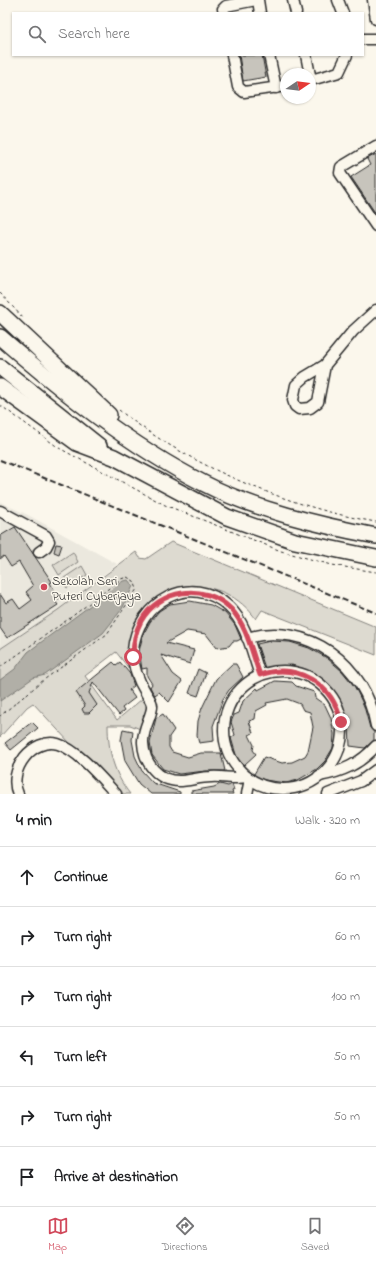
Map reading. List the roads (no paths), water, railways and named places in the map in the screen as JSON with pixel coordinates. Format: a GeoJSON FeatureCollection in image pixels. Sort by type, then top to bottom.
{"type":"FeatureCollection","features":[{"type":"Feature","properties":{"kind":"highway"},"geometry":{"type":"LineString","coordinates":[[0,313],[150,453]]}},
{"type":"Feature","properties":{"kind":"highway"},"geometry":{"type":"LineString","coordinates":[[0,337],[70,397],[150,453],[204,484],[303,519],[376,536]]}},
{"type":"Feature","properties":{"kind":"highway"},"geometry":{"type":"LineString","coordinates":[[0,367],[114,457]]}},
{"type":"Feature","properties":{"kind":"highway"},"geometry":{"type":"LineString","coordinates":[[0,387],[77,443],[114,457],[234,520],[295,541],[376,558]]}},
{"type":"Feature","properties":{"kind":"street"},"geometry":{"type":"LineString","coordinates":[[224,12],[223,9],[226,6],[257,0],[260,12]]}},
{"type":"Feature","properties":{"kind":"street"},"geometry":{"type":"LineString","coordinates":[[294,0],[296,12]]}},
{"type":"Feature","properties":{"kind":"street"},"geometry":{"type":"LineString","coordinates":[[338,0],[343,12]]}},
{"type":"Feature","properties":{"kind":"street"},"geometry":{"type":"LineString","coordinates":[[373,0],[376,19]]}},
{"type":"Feature","properties":{"kind":"street"},"geometry":{"type":"LineString","coordinates":[[364,39],[376,40]]}},
{"type":"Feature","properties":{"kind":"street"},"geometry":{"type":"LineString","coordinates":[[232,56],[238,87],[240,90],[244,92],[280,87]]}},
{"type":"Feature","properties":{"kind":"street"},"geometry":{"type":"LineString","coordinates":[[269,56],[280,84]]}},
{"type":"Feature","properties":{"kind":"street"},"geometry":{"type":"LineString","coordinates":[[306,56],[308,68]]}},
{"type":"Feature","properties":{"kind":"street"},"geometry":{"type":"LineString","coordinates":[[316,79],[339,72],[347,56]]}},
{"type":"Feature","properties":{"kind":"street"},"geometry":{"type":"LineString","coordinates":[[376,146],[341,167],[340,173],[376,226]]}},
{"type":"Feature","properties":{"kind":"street"},"geometry":{"type":"LineString","coordinates":[[325,365],[353,330],[376,310]]}},
{"type":"Feature","properties":{"kind":"street"},"geometry":{"type":"LineString","coordinates":[[2,514],[48,538],[48,544],[38,552]]}},
{"type":"Feature","properties":{"kind":"street"},"geometry":{"type":"LineString","coordinates":[[249,778],[237,779],[204,777],[177,781],[166,778],[152,768],[144,754],[142,742],[144,730],[152,711],[152,705],[135,671],[133,657],[136,635],[145,615],[161,601],[181,593],[203,593],[223,602],[238,618],[260,675]]}},
{"type":"Feature","properties":{"kind":"street"},"geometry":{"type":"LineString","coordinates":[[247,638],[268,634],[287,635],[306,640],[332,653],[347,665],[359,680],[372,707],[376,726]]}},
{"type":"Feature","properties":{"kind":"street"},"geometry":{"type":"LineString","coordinates":[[282,671],[305,675],[318,683],[333,700],[341,722],[340,745],[334,759],[319,776],[306,784],[293,788],[264,790],[236,766],[229,753],[224,738],[224,722],[228,707],[236,694],[247,683],[260,675],[282,671]]}},
{"type":"Feature","properties":{"kind":"street"},"geometry":{"type":"LineString","coordinates":[[18,794],[15,777],[20,761],[37,748],[52,743],[63,746],[70,751],[94,771],[116,794]]}},
{"type":"Feature","properties":{"kind":"street"},"geometry":{"type":"LineString","coordinates":[[319,776],[344,770],[364,758],[376,746]]}},
{"type":"Feature","properties":{"kind":"street"},"geometry":{"type":"LineString","coordinates":[[328,794],[361,782],[376,770]]}},
{"type":"Feature","properties":{"kind":"street"},"geometry":{"type":"LineString","coordinates":[[247,794],[249,778]]}},
{"type":"Feature","properties":{"kind":"railway"},"geometry":{"type":"LineString","coordinates":[[0,460],[376,613]]}},
{"type":"Feature","properties":{"kind":"place","name":"Sekolah Seri Puteri Cyberjaya"},"geometry":{"type":"Point","coordinates":[44,587]}}]}
